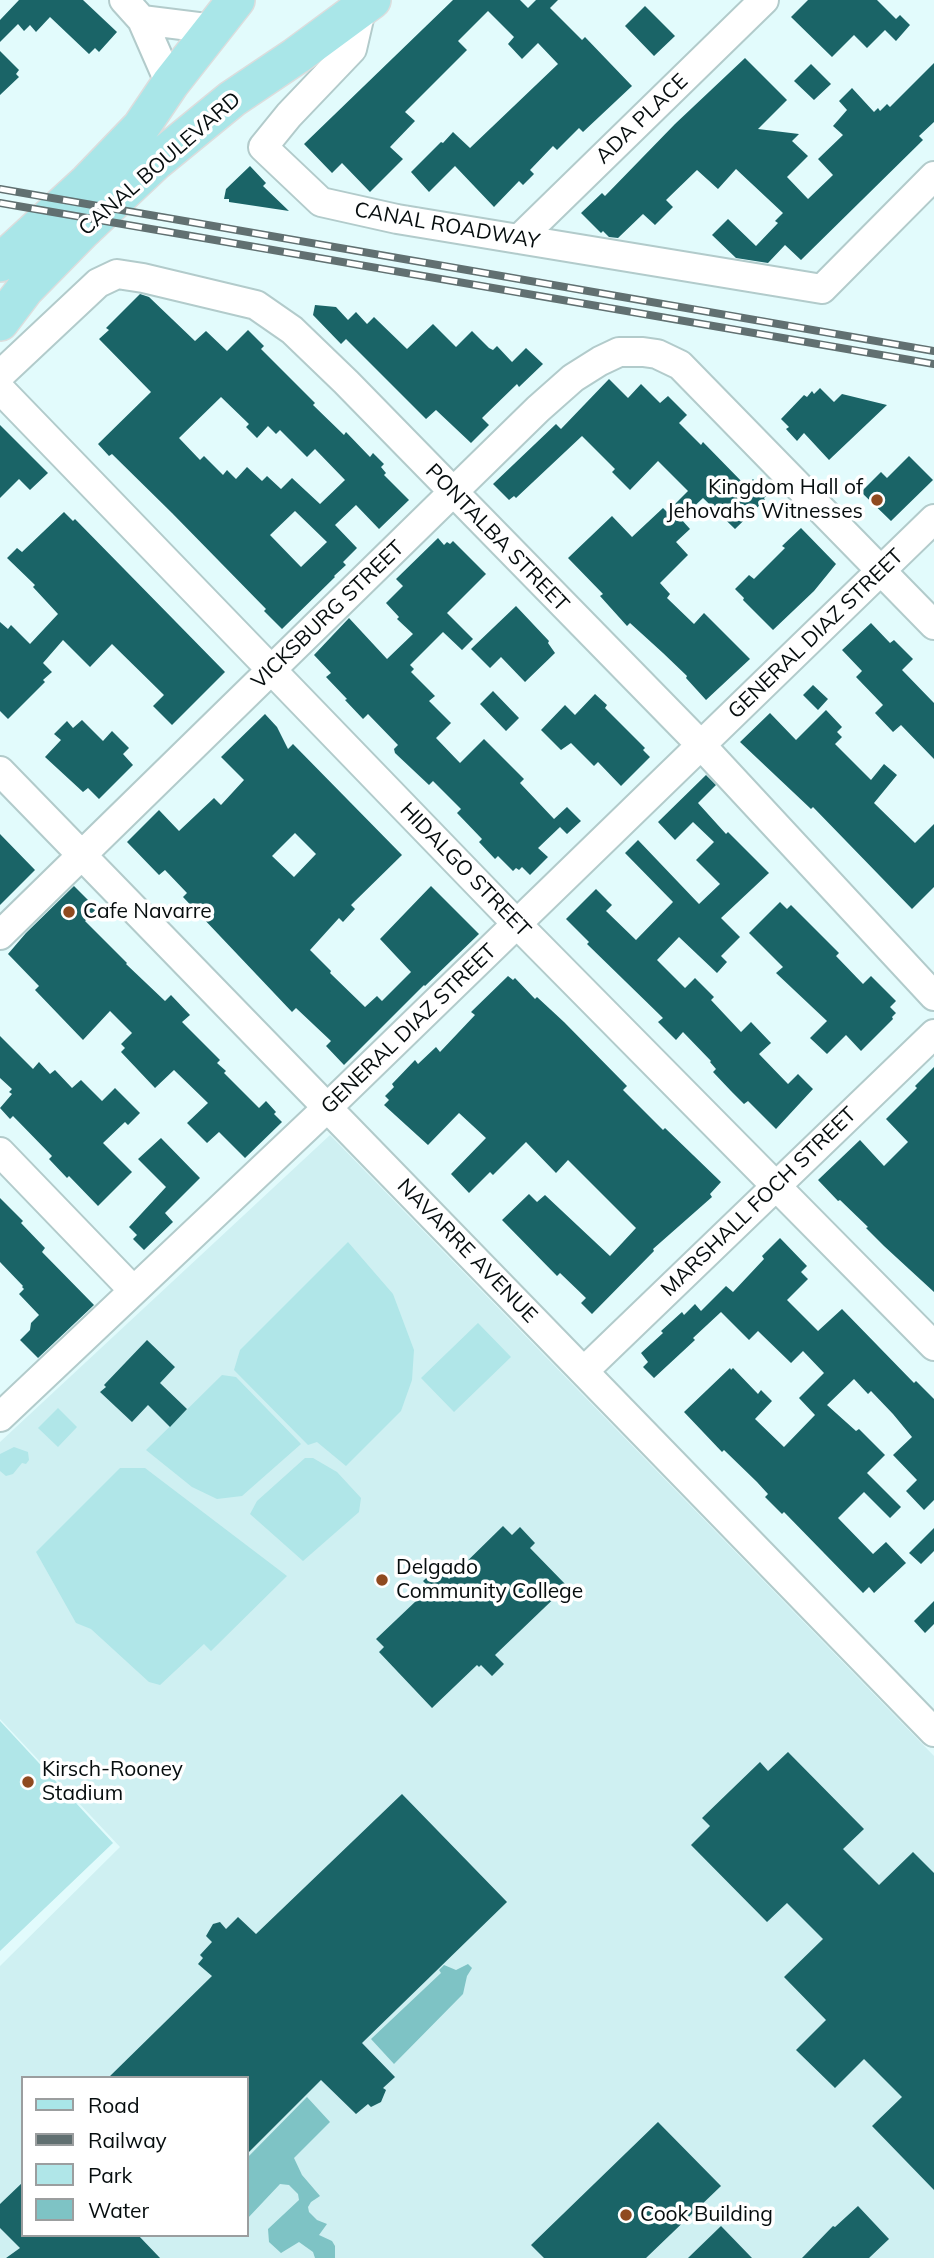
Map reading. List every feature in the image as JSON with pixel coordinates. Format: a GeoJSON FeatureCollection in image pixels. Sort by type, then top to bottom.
{"type":"FeatureCollection","features":[{"type":"Feature","properties":{"kind":"main road","name":"CANAL BOULEVARD"},"geometry":{"type":"LineString","coordinates":[[0,263],[88,182],[141,127],[170,84],[236,0]]}},
{"type":"Feature","properties":{"kind":"main road","name":"CANAL BOULEVARD"},"geometry":{"type":"LineString","coordinates":[[0,322],[25,289],[155,162],[232,99],[366,5]]}},
{"type":"Feature","properties":{"kind":"street","name":"ADA PLACE"},"geometry":{"type":"LineString","coordinates":[[519,239],[764,0]]}},
{"type":"Feature","properties":{"kind":"street","name":"CANAL ROADWAY"},"geometry":{"type":"LineString","coordinates":[[366,5],[352,49],[289,115],[263,147],[321,202],[397,219],[822,289],[934,177]]}},
{"type":"Feature","properties":{"kind":"street"},"geometry":{"type":"LineString","coordinates":[[133,10],[214,29]]}},
{"type":"Feature","properties":{"kind":"street"},"geometry":{"type":"LineString","coordinates":[[133,10],[170,84]]}},
{"type":"Feature","properties":{"kind":"street","name":"PONTALBA STREET"},"geometry":{"type":"LineString","coordinates":[[0,375],[97,283],[117,274],[256,305],[292,330],[346,382],[701,745],[934,996]]}},
{"type":"Feature","properties":{"kind":"street","name":"VICKSBURG STREET"},"geometry":{"type":"LineString","coordinates":[[0,934],[547,401],[573,379],[619,352],[643,352],[680,365],[881,571]]}},
{"type":"Feature","properties":{"kind":"street","name":"HIDALGO STREET"},"geometry":{"type":"LineString","coordinates":[[0,389],[517,924],[934,1346]]}},
{"type":"Feature","properties":{"kind":"street","name":"GENERAL DIAZ STREET"},"geometry":{"type":"LineString","coordinates":[[0,1417],[328,1107],[934,519]]}},
{"type":"Feature","properties":{"kind":"street"},"geometry":{"type":"LineString","coordinates":[[881,571],[934,625]]}},
{"type":"Feature","properties":{"kind":"street","name":"NAVARRE AVENUE"},"geometry":{"type":"LineString","coordinates":[[0,771],[934,1732]]}},
{"type":"Feature","properties":{"kind":"street","name":"MARSHALL FOCH STREET"},"geometry":{"type":"LineString","coordinates":[[584,1371],[934,1034]]}},
{"type":"Feature","properties":{"kind":"street"},"geometry":{"type":"LineString","coordinates":[[0,1152],[133,1290]]}},
{"type":"Feature","properties":{"kind":"shaded area","name":"Delgado Community College"},"geometry":{"type":"Polygon","coordinates":[[[330,1135],[934,1756],[934,2258],[0,2258],[0,1966],[120,1847],[0,1719],[0,1442],[330,1135]]]}},
{"type":"Feature","properties":{"kind":"green space"},"geometry":{"type":"Polygon","coordinates":[[[348,1242],[393,1294],[414,1350],[412,1380],[401,1411],[346,1466],[317,1442],[308,1445],[234,1370],[240,1350],[348,1242]]]}},
{"type":"Feature","properties":{"kind":"green space"},"geometry":{"type":"Polygon","coordinates":[[[478,1323],[511,1357],[454,1412],[421,1378],[478,1323]]]}},
{"type":"Feature","properties":{"kind":"green space"},"geometry":{"type":"Polygon","coordinates":[[[222,1375],[236,1377],[301,1444],[242,1496],[217,1499],[192,1487],[146,1450],[222,1375]]]}},
{"type":"Feature","properties":{"kind":"green space"},"geometry":{"type":"Polygon","coordinates":[[[58,1408],[77,1427],[58,1447],[38,1428],[58,1408]]]}},
{"type":"Feature","properties":{"kind":"green space"},"geometry":{"type":"Polygon","coordinates":[[[14,1447],[28,1452],[29,1460],[26,1464],[22,1463],[13,1474],[6,1476],[0,1471],[0,1454],[14,1447]]]}},
{"type":"Feature","properties":{"kind":"green space"},"geometry":{"type":"Polygon","coordinates":[[[305,1458],[313,1458],[337,1472],[361,1498],[359,1512],[303,1561],[250,1514],[257,1501],[305,1458]]]}},
{"type":"Feature","properties":{"kind":"green space"},"geometry":{"type":"Polygon","coordinates":[[[120,1468],[145,1468],[287,1576],[211,1651],[204,1644],[160,1685],[149,1682],[91,1629],[76,1623],[36,1552],[120,1468]]]}},
{"type":"Feature","properties":{"kind":"green space","name":"Kirsch-Rooney Stadium"},"geometry":{"type":"Polygon","coordinates":[[[0,1721],[113,1843],[0,1951],[0,1721]]]}},
{"type":"Feature","properties":{"kind":"water"},"geometry":{"type":"Polygon","coordinates":[[[468,1964],[472,1968],[467,1976],[463,1994],[394,2064],[371,2039],[441,1973],[439,1970],[444,1965],[456,1970],[468,1964]]]}},
{"type":"Feature","properties":{"kind":"water"},"geometry":{"type":"Polygon","coordinates":[[[307,2097],[330,2122],[294,2158],[302,2175],[320,2196],[311,2202],[309,2212],[317,2220],[327,2224],[319,2235],[332,2241],[335,2258],[315,2258],[313,2252],[299,2242],[281,2253],[269,2242],[268,2229],[299,2200],[298,2194],[289,2185],[280,2184],[248,2218],[248,2157],[307,2097]]]}},
{"type":"Feature","properties":{"kind":"building"},"geometry":{"type":"Polygon","coordinates":[[[19,0],[83,0],[117,32],[99,52],[95,48],[89,54],[50,17],[36,32],[30,25],[24,31],[18,24],[0,42],[0,20],[19,0]]]}},
{"type":"Feature","properties":{"kind":"building"},"geometry":{"type":"Polygon","coordinates":[[[453,0],[520,0],[528,8],[536,0],[558,0],[550,8],[582,40],[585,37],[632,86],[583,132],[579,128],[557,150],[553,146],[530,170],[534,174],[523,185],[519,181],[494,207],[455,166],[429,192],[411,172],[441,142],[453,132],[470,148],[558,64],[538,43],[522,59],[508,44],[514,37],[488,11],[458,41],[467,50],[405,112],[415,121],[390,147],[403,159],[370,192],[342,163],[332,173],[304,144],[453,0]]]}},
{"type":"Feature","properties":{"kind":"building"},"geometry":{"type":"Polygon","coordinates":[[[808,0],[877,0],[896,19],[900,15],[910,25],[896,41],[885,30],[867,48],[854,35],[832,57],[791,17],[808,0]]]}},
{"type":"Feature","properties":{"kind":"building"},"geometry":{"type":"Polygon","coordinates":[[[645,6],[675,36],[654,56],[625,26],[645,6]]]}},
{"type":"Feature","properties":{"kind":"building"},"geometry":{"type":"Polygon","coordinates":[[[0,51],[19,70],[16,74],[19,77],[0,95],[0,51]]]}},
{"type":"Feature","properties":{"kind":"building"},"geometry":{"type":"Polygon","coordinates":[[[745,58],[787,100],[758,129],[799,134],[792,141],[808,156],[787,177],[808,199],[833,175],[818,159],[843,135],[833,126],[847,110],[839,101],[852,88],[874,112],[878,108],[880,111],[887,104],[890,107],[934,63],[934,122],[919,136],[923,140],[801,260],[785,245],[768,263],[736,258],[712,235],[728,219],[756,246],[778,223],[775,221],[783,213],[736,169],[718,189],[697,170],[666,200],[673,207],[655,225],[643,214],[618,238],[609,237],[603,231],[601,233],[581,213],[602,193],[605,196],[675,124],[745,58]]]}},
{"type":"Feature","properties":{"kind":"building"},"geometry":{"type":"Polygon","coordinates":[[[811,64],[831,84],[814,100],[794,81],[811,64]]]}},
{"type":"Feature","properties":{"kind":"building"},"geometry":{"type":"Polygon","coordinates":[[[250,166],[266,183],[263,186],[289,211],[224,199],[226,189],[250,166]]]}},
{"type":"Feature","properties":{"kind":"building"},"geometry":{"type":"Polygon","coordinates":[[[140,294],[149,297],[195,341],[206,331],[227,351],[248,330],[264,346],[261,349],[315,403],[313,405],[344,435],[346,432],[370,457],[373,453],[384,464],[381,467],[386,473],[384,475],[409,500],[379,529],[356,505],[335,525],[357,548],[343,562],[346,565],[335,577],[282,629],[264,611],[266,609],[172,513],[112,454],[109,456],[98,444],[151,392],[99,339],[109,330],[106,328],[140,294]],[[221,397],[179,438],[200,460],[204,456],[223,475],[227,470],[236,479],[247,467],[262,481],[267,476],[281,489],[292,478],[320,504],[345,480],[315,449],[307,457],[280,430],[276,434],[268,426],[257,438],[246,427],[249,424],[221,397]],[[295,511],[270,535],[301,567],[327,542],[295,511]]]}},
{"type":"Feature","properties":{"kind":"building"},"geometry":{"type":"Polygon","coordinates":[[[315,305],[336,307],[348,320],[356,312],[367,324],[374,317],[407,349],[433,324],[456,347],[472,331],[489,348],[493,350],[497,346],[512,362],[526,348],[543,364],[519,387],[517,384],[482,418],[489,425],[471,443],[436,410],[426,419],[346,339],[341,344],[313,315],[315,305]]]}},
{"type":"Feature","properties":{"kind":"building"},"geometry":{"type":"Polygon","coordinates":[[[609,379],[628,398],[641,384],[660,403],[668,396],[687,415],[679,423],[701,445],[703,442],[746,486],[753,479],[768,494],[735,529],[703,498],[681,519],[690,529],[676,542],[688,555],[660,583],[670,594],[667,598],[694,624],[704,613],[750,659],[706,700],[687,676],[663,653],[630,623],[627,626],[600,596],[603,594],[568,558],[612,516],[632,537],[663,508],[667,512],[688,491],[658,461],[630,490],[612,472],[615,469],[582,436],[516,498],[514,496],[509,500],[493,484],[556,424],[561,429],[609,379]]]}},
{"type":"Feature","properties":{"kind":"building"},"geometry":{"type":"Polygon","coordinates":[[[820,388],[834,402],[842,394],[887,405],[829,460],[804,433],[797,441],[781,419],[804,395],[807,397],[812,391],[814,394],[820,388]]]}},
{"type":"Feature","properties":{"kind":"building"},"geometry":{"type":"Polygon","coordinates":[[[0,425],[48,473],[30,490],[19,479],[0,498],[0,425]]]}},
{"type":"Feature","properties":{"kind":"building"},"geometry":{"type":"Polygon","coordinates":[[[909,456],[933,480],[891,521],[861,492],[881,472],[887,478],[909,456]]]}},
{"type":"Feature","properties":{"kind":"building"},"geometry":{"type":"Polygon","coordinates":[[[64,512],[73,521],[75,519],[225,672],[172,725],[153,706],[164,695],[112,644],[90,667],[63,640],[43,663],[52,672],[43,680],[45,682],[8,719],[0,711],[0,622],[8,629],[11,625],[30,644],[58,614],[33,587],[35,585],[7,558],[17,548],[22,552],[64,512]]]}},
{"type":"Feature","properties":{"kind":"building"},"geometry":{"type":"Polygon","coordinates":[[[801,528],[836,564],[814,591],[773,630],[735,589],[749,575],[754,579],[801,528]]]}},
{"type":"Feature","properties":{"kind":"building"},"geometry":{"type":"Polygon","coordinates":[[[438,538],[444,545],[453,541],[486,574],[447,613],[473,639],[462,650],[443,632],[410,665],[414,669],[411,672],[435,696],[429,701],[451,723],[436,738],[460,763],[484,739],[524,779],[520,783],[554,819],[567,807],[581,821],[567,834],[560,827],[538,848],[548,857],[530,875],[522,867],[513,871],[498,856],[495,859],[479,842],[482,839],[457,813],[461,809],[433,781],[429,785],[395,753],[394,749],[398,745],[368,714],[363,719],[345,700],[347,699],[326,677],[331,673],[314,655],[349,618],[387,659],[413,634],[397,619],[399,617],[386,603],[403,586],[396,579],[438,538]]]}},
{"type":"Feature","properties":{"kind":"building"},"geometry":{"type":"Polygon","coordinates":[[[516,606],[549,641],[555,653],[525,682],[501,657],[490,668],[471,649],[516,606]]]}},
{"type":"Feature","properties":{"kind":"building"},"geometry":{"type":"Polygon","coordinates":[[[871,623],[890,643],[894,640],[913,659],[902,670],[934,703],[934,759],[901,725],[893,732],[875,713],[883,705],[856,677],[862,671],[842,650],[871,623]]]}},
{"type":"Feature","properties":{"kind":"building"},"geometry":{"type":"Polygon","coordinates":[[[813,685],[828,699],[818,710],[803,695],[813,685]]]}},
{"type":"Feature","properties":{"kind":"building"},"geometry":{"type":"Polygon","coordinates":[[[493,691],[519,718],[506,731],[480,704],[493,691]]]}},
{"type":"Feature","properties":{"kind":"building"},"geometry":{"type":"Polygon","coordinates":[[[595,694],[607,705],[605,708],[645,748],[643,750],[650,757],[621,786],[598,762],[594,766],[571,743],[561,750],[541,730],[565,705],[575,715],[595,694]]]}},
{"type":"Feature","properties":{"kind":"building"},"geometry":{"type":"Polygon","coordinates":[[[826,710],[842,727],[837,732],[842,737],[835,744],[871,780],[884,764],[897,775],[874,803],[915,843],[934,824],[934,887],[912,909],[813,807],[811,809],[740,742],[770,713],[796,740],[826,710]]]}},
{"type":"Feature","properties":{"kind":"building"},"geometry":{"type":"Polygon","coordinates":[[[265,714],[277,727],[288,749],[293,744],[402,855],[351,905],[355,909],[343,922],[339,918],[310,950],[365,1007],[377,996],[382,1001],[411,972],[380,939],[431,886],[479,934],[344,1065],[326,1046],[331,1041],[296,1008],[292,1012],[183,897],[187,893],[165,870],[159,875],[127,842],[159,810],[179,831],[214,798],[221,805],[244,780],[221,757],[265,714]],[[295,833],[272,856],[294,877],[316,854],[295,833]]]}},
{"type":"Feature","properties":{"kind":"building"},"geometry":{"type":"Polygon","coordinates":[[[82,720],[103,741],[112,731],[129,748],[123,754],[133,765],[99,799],[88,788],[83,792],[45,757],[61,740],[54,734],[67,721],[73,728],[82,720]]]}},
{"type":"Feature","properties":{"kind":"building"},"geometry":{"type":"Polygon","coordinates":[[[706,775],[716,785],[698,803],[726,834],[728,832],[769,873],[721,918],[740,937],[721,956],[727,962],[717,973],[679,937],[657,960],[685,988],[695,978],[714,997],[711,1000],[741,1032],[751,1022],[771,1043],[759,1054],[788,1084],[798,1074],[813,1089],[776,1129],[748,1101],[744,1104],[731,1091],[713,1072],[716,1069],[711,1061],[683,1032],[676,1040],[658,1022],[663,1018],[587,944],[589,942],[566,919],[596,889],[612,905],[606,911],[636,940],[673,902],[625,853],[638,840],[699,904],[720,884],[696,860],[714,842],[693,822],[675,840],[658,822],[706,775]]]}},
{"type":"Feature","properties":{"kind":"building"},"geometry":{"type":"Polygon","coordinates":[[[0,834],[35,870],[0,905],[0,834]]]}},
{"type":"Feature","properties":{"kind":"building"},"geometry":{"type":"Polygon","coordinates":[[[74,886],[97,909],[85,921],[165,1001],[171,995],[190,1015],[182,1022],[220,1060],[217,1063],[226,1071],[224,1073],[259,1108],[266,1101],[276,1112],[274,1114],[282,1122],[245,1158],[219,1132],[207,1143],[187,1123],[208,1103],[174,1070],[155,1088],[121,1052],[125,1048],[121,1044],[132,1033],[110,1011],[83,1040],[35,990],[39,986],[8,954],[74,886]]]}},
{"type":"Feature","properties":{"kind":"building"},"geometry":{"type":"Polygon","coordinates":[[[780,902],[787,909],[791,905],[839,953],[836,956],[863,984],[871,976],[896,1001],[890,1007],[896,1013],[893,1019],[861,1051],[846,1035],[827,1054],[810,1038],[827,1021],[776,973],[783,967],[749,933],[780,902]]]}},
{"type":"Feature","properties":{"kind":"building"},"geometry":{"type":"Polygon","coordinates":[[[508,976],[513,980],[515,978],[535,999],[537,997],[564,1022],[627,1086],[623,1090],[721,1182],[710,1194],[712,1197],[653,1249],[592,1314],[581,1303],[586,1298],[560,1273],[557,1276],[502,1220],[529,1194],[537,1202],[545,1195],[610,1256],[636,1228],[568,1160],[556,1173],[526,1142],[493,1175],[490,1172],[469,1193],[451,1174],[486,1138],[459,1113],[428,1145],[384,1105],[389,1100],[385,1096],[394,1087],[392,1084],[415,1060],[418,1064],[436,1047],[440,1052],[475,1015],[471,1012],[508,976]]]}},
{"type":"Feature","properties":{"kind":"building"},"geometry":{"type":"Polygon","coordinates":[[[0,1036],[33,1069],[39,1062],[50,1074],[55,1070],[72,1088],[81,1080],[102,1101],[115,1088],[140,1113],[128,1125],[125,1122],[103,1143],[132,1172],[98,1206],[49,1159],[52,1156],[13,1116],[10,1119],[0,1108],[12,1094],[9,1092],[12,1089],[0,1078],[0,1036]]]}},
{"type":"Feature","properties":{"kind":"building"},"geometry":{"type":"Polygon","coordinates":[[[934,1067],[934,1292],[818,1180],[860,1140],[884,1166],[908,1142],[886,1119],[934,1067]]]}},
{"type":"Feature","properties":{"kind":"building"},"geometry":{"type":"Polygon","coordinates":[[[161,1138],[200,1178],[165,1213],[173,1222],[144,1250],[133,1239],[137,1235],[129,1227],[166,1187],[138,1159],[161,1138]]]}},
{"type":"Feature","properties":{"kind":"building"},"geometry":{"type":"Polygon","coordinates":[[[0,1198],[45,1248],[42,1252],[94,1305],[38,1358],[20,1340],[39,1315],[19,1294],[24,1289],[23,1286],[0,1262],[0,1198]]]}},
{"type":"Feature","properties":{"kind":"building"},"geometry":{"type":"Polygon","coordinates":[[[780,1238],[807,1266],[801,1272],[808,1279],[787,1300],[818,1331],[842,1309],[914,1383],[916,1381],[934,1399],[934,1500],[924,1510],[906,1491],[917,1480],[893,1455],[912,1437],[893,1414],[871,1391],[868,1394],[854,1379],[827,1405],[856,1431],[859,1429],[885,1455],[867,1473],[901,1507],[890,1518],[864,1492],[838,1518],[873,1554],[886,1542],[906,1563],[874,1593],[869,1587],[863,1593],[784,1512],[782,1514],[765,1497],[768,1494],[757,1482],[724,1450],[722,1452],[684,1412],[733,1368],[758,1394],[761,1390],[772,1401],[755,1419],[784,1447],[815,1415],[799,1398],[824,1373],[803,1351],[791,1363],[758,1331],[749,1340],[721,1312],[654,1378],[643,1367],[648,1362],[641,1353],[663,1333],[661,1331],[695,1304],[701,1311],[726,1286],[733,1292],[780,1238]]]}},
{"type":"Feature","properties":{"kind":"building"},"geometry":{"type":"Polygon","coordinates":[[[147,1340],[175,1367],[160,1383],[187,1409],[170,1427],[148,1405],[132,1422],[100,1392],[147,1340]]]}},
{"type":"Feature","properties":{"kind":"building"},"geometry":{"type":"Polygon","coordinates":[[[503,1526],[512,1535],[520,1527],[535,1543],[530,1548],[567,1586],[495,1655],[504,1664],[492,1676],[481,1665],[477,1665],[432,1708],[379,1652],[384,1647],[376,1639],[416,1601],[412,1597],[426,1584],[423,1581],[438,1567],[449,1579],[503,1526]]]}},
{"type":"Feature","properties":{"kind":"building"},"geometry":{"type":"Polygon","coordinates":[[[934,1528],[934,1551],[921,1564],[909,1553],[934,1528]]]}},
{"type":"Feature","properties":{"kind":"building"},"geometry":{"type":"Polygon","coordinates":[[[934,1601],[934,1624],[925,1633],[914,1621],[934,1601]]]}},
{"type":"Feature","properties":{"kind":"building"},"geometry":{"type":"Polygon","coordinates":[[[788,1752],[864,1829],[843,1849],[879,1885],[913,1852],[934,1873],[934,2190],[872,2126],[902,2097],[864,2059],[835,2088],[796,2050],[826,2020],[784,1977],[823,1939],[787,1903],[767,1922],[691,1845],[710,1826],[702,1818],[760,1762],[768,1771],[788,1752]]]}},
{"type":"Feature","properties":{"kind":"building"},"geometry":{"type":"Polygon","coordinates":[[[402,1794],[507,1902],[362,2043],[395,2077],[383,2088],[386,2090],[381,2102],[371,2107],[368,2104],[356,2114],[321,2080],[248,2153],[248,2076],[110,2076],[212,1976],[198,1964],[203,1958],[200,1955],[212,1942],[206,1936],[213,1924],[220,1922],[226,1929],[238,1917],[256,1934],[402,1794]]]}},
{"type":"Feature","properties":{"kind":"building","name":"Cook Building"},"geometry":{"type":"Polygon","coordinates":[[[658,2122],[721,2186],[646,2258],[544,2258],[531,2245],[658,2122]]]}},
{"type":"Feature","properties":{"kind":"building"},"geometry":{"type":"Polygon","coordinates":[[[21,2184],[21,2237],[140,2237],[160,2258],[6,2258],[20,2248],[0,2228],[0,2204],[21,2184]]]}},
{"type":"Feature","properties":{"kind":"building"},"geometry":{"type":"Polygon","coordinates":[[[858,2206],[889,2239],[869,2258],[802,2258],[833,2226],[858,2206]]]}},
{"type":"Feature","properties":{"kind":"building"},"geometry":{"type":"Polygon","coordinates":[[[721,2226],[752,2258],[688,2258],[721,2226]]]}},
{"type":"Feature","properties":{"kind":"railway"},"geometry":{"type":"LineString","coordinates":[[0,189],[934,351]]}},
{"type":"Feature","properties":{"kind":"railway"},"geometry":{"type":"LineString","coordinates":[[0,203],[934,364]]}},
{"type":"Feature","properties":{"kind":"place","name":"Kingdom Hall of Jehovahs Witnesses"},"geometry":{"type":"Point","coordinates":[877,500]}},
{"type":"Feature","properties":{"kind":"place","name":"Cafe Navarre"},"geometry":{"type":"Point","coordinates":[69,912]}},
{"type":"Feature","properties":{"kind":"place","name":"Delgado Community College"},"geometry":{"type":"Point","coordinates":[382,1580]}},
{"type":"Feature","properties":{"kind":"place","name":"Kirsch-Rooney Stadium"},"geometry":{"type":"Point","coordinates":[28,1782]}},
{"type":"Feature","properties":{"kind":"place","name":"Cook Building"},"geometry":{"type":"Point","coordinates":[626,2215]}}]}
